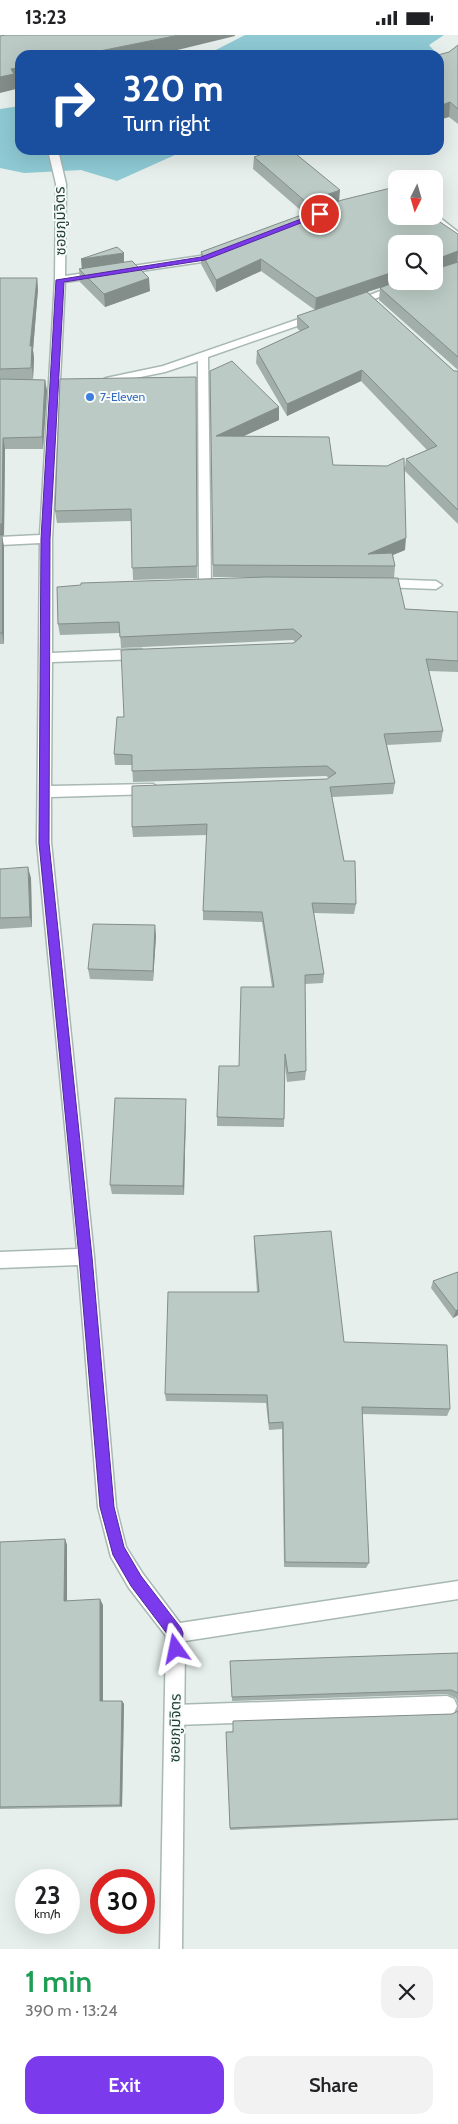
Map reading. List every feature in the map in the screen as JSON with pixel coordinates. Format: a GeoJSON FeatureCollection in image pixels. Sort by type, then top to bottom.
{"type":"FeatureCollection","features":[{"type":"Feature","properties":{"kind":"street","name":"ซอยภูมิจิตร"},"geometry":{"type":"LineString","coordinates":[[54,155],[61,184],[60,280],[46,539],[51,589],[45,658],[44,843],[86,1257],[107,1507],[118,1550],[136,1581],[176,1633],[171,1949]]}},
{"type":"Feature","properties":{"kind":"street"},"geometry":{"type":"LineString","coordinates":[[443,224],[458,237]]}},
{"type":"Feature","properties":{"kind":"street"},"geometry":{"type":"LineString","coordinates":[[60,280],[202,259],[229,249]]}},
{"type":"Feature","properties":{"kind":"street"},"geometry":{"type":"LineString","coordinates":[[93,381],[142,375],[336,309],[372,301],[397,290]]}},
{"type":"Feature","properties":{"kind":"street"},"geometry":{"type":"LineString","coordinates":[[202,356],[205,584]]}},
{"type":"Feature","properties":{"kind":"street"},"geometry":{"type":"LineString","coordinates":[[0,541],[46,539]]}},
{"type":"Feature","properties":{"kind":"street"},"geometry":{"type":"LineString","coordinates":[[370,583],[436,585]]}},
{"type":"Feature","properties":{"kind":"street"},"geometry":{"type":"LineString","coordinates":[[45,658],[154,653]]}},
{"type":"Feature","properties":{"kind":"street"},"geometry":{"type":"LineString","coordinates":[[44,792],[170,788]]}},
{"type":"Feature","properties":{"kind":"street"},"geometry":{"type":"LineString","coordinates":[[0,1259],[86,1257]]}},
{"type":"Feature","properties":{"kind":"street"},"geometry":{"type":"LineString","coordinates":[[176,1633],[458,1590]]}},
{"type":"Feature","properties":{"kind":"street"},"geometry":{"type":"LineString","coordinates":[[175,1715],[447,1706]]}},
{"type":"Feature","properties":{"kind":"water"},"geometry":{"type":"Polygon","coordinates":[[[245,35],[444,35],[429,45],[434,50],[216,50],[245,35]]]}},
{"type":"Feature","properties":{"kind":"water"},"geometry":{"type":"Polygon","coordinates":[[[15,107],[15,155],[175,155],[117,181],[81,170],[24,173],[0,168],[0,109],[15,107]]]}},
{"type":"Feature","properties":{"kind":"building"},"geometry":{"type":"Polygon","coordinates":[[[179,35],[105,50],[15,50],[15,68],[11,69],[14,74],[0,77],[0,36],[179,35]]]}},
{"type":"Feature","properties":{"kind":"building"},"geometry":{"type":"Polygon","coordinates":[[[458,45],[458,109],[450,102],[444,104],[444,53],[458,45]]]}},
{"type":"Feature","properties":{"kind":"building"},"geometry":{"type":"Polygon","coordinates":[[[260,155],[297,155],[340,190],[306,202],[254,157],[260,155]]]}},
{"type":"Feature","properties":{"kind":"building"},"geometry":{"type":"Polygon","coordinates":[[[388,189],[388,225],[443,224],[458,234],[458,251],[443,257],[443,235],[388,235],[388,274],[316,298],[261,259],[216,280],[201,252],[342,200],[388,189]]]}},
{"type":"Feature","properties":{"kind":"building"},"geometry":{"type":"Polygon","coordinates":[[[117,247],[124,253],[81,259],[117,247]]]}},
{"type":"Feature","properties":{"kind":"building"},"geometry":{"type":"Polygon","coordinates":[[[132,261],[149,278],[104,294],[79,269],[132,261]]]}},
{"type":"Feature","properties":{"kind":"building"},"geometry":{"type":"Polygon","coordinates":[[[458,262],[458,357],[380,288],[388,285],[388,290],[443,290],[443,267],[458,262]]]}},
{"type":"Feature","properties":{"kind":"building"},"geometry":{"type":"Polygon","coordinates":[[[0,278],[37,278],[30,346],[32,346],[31,368],[0,369],[0,278]]]}},
{"type":"Feature","properties":{"kind":"building"},"geometry":{"type":"Polygon","coordinates":[[[367,292],[454,371],[458,371],[458,510],[406,459],[437,446],[362,370],[287,404],[257,351],[309,327],[297,316],[367,292]]]}},
{"type":"Feature","properties":{"kind":"building"},"geometry":{"type":"Polygon","coordinates":[[[232,361],[279,407],[216,436],[329,437],[333,465],[387,466],[404,458],[406,538],[368,554],[392,553],[395,566],[213,565],[210,371],[232,361]]]}},
{"type":"Feature","properties":{"kind":"building"},"geometry":{"type":"Polygon","coordinates":[[[196,377],[197,566],[132,568],[131,509],[55,511],[60,379],[196,377]]]}},
{"type":"Feature","properties":{"kind":"building"},"geometry":{"type":"Polygon","coordinates":[[[0,379],[45,380],[42,437],[3,438],[2,524],[0,524],[0,379]]]}},
{"type":"Feature","properties":{"kind":"building"},"geometry":{"type":"Polygon","coordinates":[[[0,535],[2,535],[2,633],[0,633],[0,535]]]}},
{"type":"Feature","properties":{"kind":"building"},"geometry":{"type":"Polygon","coordinates":[[[266,577],[398,578],[405,609],[458,612],[458,661],[426,659],[443,731],[384,734],[395,783],[330,787],[344,861],[355,861],[356,904],[312,903],[324,974],[305,975],[306,1071],[288,1073],[285,1054],[284,1119],[217,1117],[219,1066],[239,1066],[241,987],[274,987],[262,912],[203,911],[207,824],[132,827],[132,786],[327,779],[336,773],[327,766],[132,771],[132,755],[114,754],[117,717],[124,717],[121,650],[294,643],[302,636],[293,629],[120,637],[119,622],[58,624],[57,587],[81,585],[81,583],[266,577]]]}},
{"type":"Feature","properties":{"kind":"building"},"geometry":{"type":"Polygon","coordinates":[[[28,867],[30,917],[0,918],[0,869],[28,867]]]}},
{"type":"Feature","properties":{"kind":"building"},"geometry":{"type":"Polygon","coordinates":[[[93,924],[155,925],[153,971],[88,969],[93,924]]]}},
{"type":"Feature","properties":{"kind":"building"},"geometry":{"type":"Polygon","coordinates":[[[115,1098],[186,1099],[183,1186],[110,1185],[115,1098]]]}},
{"type":"Feature","properties":{"kind":"building"},"geometry":{"type":"Polygon","coordinates":[[[331,1231],[344,1342],[447,1345],[450,1409],[362,1407],[369,1563],[285,1562],[283,1422],[269,1423],[267,1395],[165,1394],[168,1292],[259,1292],[254,1236],[331,1231]]]}},
{"type":"Feature","properties":{"kind":"building"},"geometry":{"type":"Polygon","coordinates":[[[458,1272],[458,1309],[456,1311],[433,1281],[458,1272]]]}},
{"type":"Feature","properties":{"kind":"building"},"geometry":{"type":"Polygon","coordinates":[[[65,1539],[64,1601],[100,1599],[100,1701],[122,1701],[120,1805],[0,1807],[0,1542],[65,1539]]]}},
{"type":"Feature","properties":{"kind":"building"},"geometry":{"type":"Polygon","coordinates":[[[458,1653],[458,1693],[451,1690],[232,1697],[230,1661],[458,1653]]]}},
{"type":"Feature","properties":{"kind":"building"},"geometry":{"type":"Polygon","coordinates":[[[458,1711],[458,1819],[230,1828],[226,1732],[233,1732],[233,1721],[452,1714],[458,1711]]]}},
{"type":"Feature","properties":{"kind":"place","name":"7-Eleven"},"geometry":{"type":"Point","coordinates":[90,397]}},
{"type":"Feature","properties":{"kind":"route"},"geometry":{"type":"LineString","coordinates":[[176,1649],[176,1633],[136,1581],[118,1550],[107,1507],[86,1257],[44,843],[46,539],[60,280],[202,259],[320,214]]}}]}
